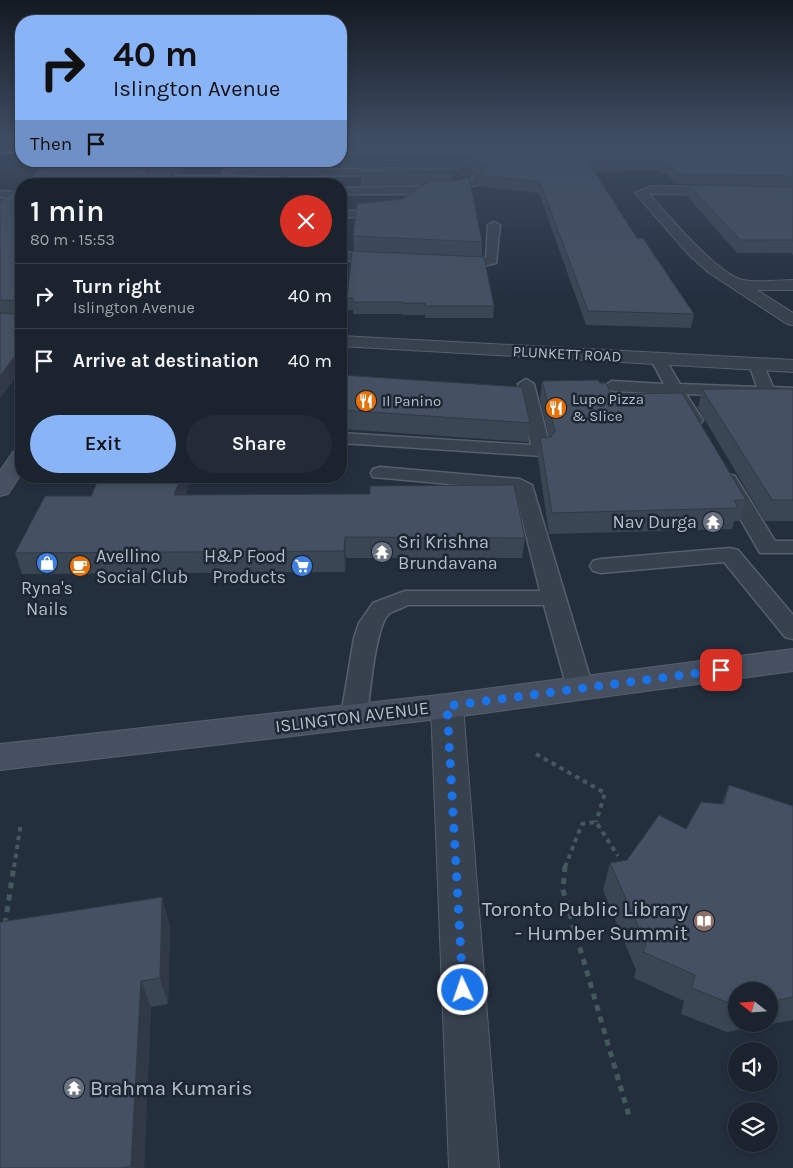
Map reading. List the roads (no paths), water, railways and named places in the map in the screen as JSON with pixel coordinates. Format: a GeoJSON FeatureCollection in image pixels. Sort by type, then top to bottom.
{"type":"FeatureCollection","features":[{"type":"Feature","properties":{"kind":"main road"},"geometry":{"type":"LineString","coordinates":[[0,489],[15,465]]}},
{"type":"Feature","properties":{"kind":"main road","name":"ISLINGTON AVENUE"},"geometry":{"type":"LineString","coordinates":[[0,757],[447,706],[793,660]]}},
{"type":"Feature","properties":{"kind":"street"},"geometry":{"type":"LineString","coordinates":[[642,193],[642,195],[695,253],[738,285],[793,320]]}},
{"type":"Feature","properties":{"kind":"street"},"geometry":{"type":"LineString","coordinates":[[738,285],[793,285]]}},
{"type":"Feature","properties":{"kind":"street","name":"PLUNKETT ROAD"},"geometry":{"type":"LineString","coordinates":[[347,342],[793,366]]}},
{"type":"Feature","properties":{"kind":"street"},"geometry":{"type":"LineString","coordinates":[[447,706],[474,1168]]}},
{"type":"Feature","properties":{"kind":"lane"},"geometry":{"type":"LineString","coordinates":[[411,201],[422,193]]}},
{"type":"Feature","properties":{"kind":"lane"},"geometry":{"type":"LineString","coordinates":[[0,194],[15,195]]}},
{"type":"Feature","properties":{"kind":"lane"},"geometry":{"type":"LineString","coordinates":[[347,214],[399,209]]}},
{"type":"Feature","properties":{"kind":"lane"},"geometry":{"type":"LineString","coordinates":[[442,262],[479,263],[492,260],[494,225]]}},
{"type":"Feature","properties":{"kind":"lane"},"geometry":{"type":"LineString","coordinates":[[347,256],[396,260]]}},
{"type":"Feature","properties":{"kind":"lane"},"geometry":{"type":"LineString","coordinates":[[658,358],[704,439]]}},
{"type":"Feature","properties":{"kind":"lane"},"geometry":{"type":"LineString","coordinates":[[758,364],[767,392]]}},
{"type":"Feature","properties":{"kind":"lane"},"geometry":{"type":"LineString","coordinates":[[347,438],[542,451],[526,384]]}},
{"type":"Feature","properties":{"kind":"lane"},"geometry":{"type":"LineString","coordinates":[[612,386],[793,393]]}},
{"type":"Feature","properties":{"kind":"lane"},"geometry":{"type":"LineString","coordinates":[[719,464],[768,548],[793,547]]}},
{"type":"Feature","properties":{"kind":"lane"},"geometry":{"type":"LineString","coordinates":[[380,473],[520,485],[525,489],[552,598],[580,688]]}},
{"type":"Feature","properties":{"kind":"lane"},"geometry":{"type":"LineString","coordinates":[[601,566],[730,555],[793,631]]}},
{"type":"Feature","properties":{"kind":"lane"},"geometry":{"type":"LineString","coordinates":[[354,716],[366,638],[371,623],[381,608],[405,598],[552,598]]}},
{"type":"Feature","properties":{"kind":"place","name":"Il Panino"},"geometry":{"type":"Point","coordinates":[366,401]}},
{"type":"Feature","properties":{"kind":"place","name":"Lupo Pizza & Slice"},"geometry":{"type":"Point","coordinates":[556,408]}},
{"type":"Feature","properties":{"kind":"place","name":"Nav Durga"},"geometry":{"type":"Point","coordinates":[713,522]}},
{"type":"Feature","properties":{"kind":"place","name":"Sri Krishna Brundavana"},"geometry":{"type":"Point","coordinates":[382,552]}},
{"type":"Feature","properties":{"kind":"place","name":"Ryna's Nails"},"geometry":{"type":"Point","coordinates":[47,563]}},
{"type":"Feature","properties":{"kind":"place","name":"Avellino Social Club"},"geometry":{"type":"Point","coordinates":[80,566]}},
{"type":"Feature","properties":{"kind":"place","name":"H&P Food Products"},"geometry":{"type":"Point","coordinates":[302,566]}},
{"type":"Feature","properties":{"kind":"place","name":"Toronto Public Library - Humber Summit"},"geometry":{"type":"Point","coordinates":[704,921]}},
{"type":"Feature","properties":{"kind":"place","name":"Brahma Kumaris"},"geometry":{"type":"Point","coordinates":[74,1088]}}]}
